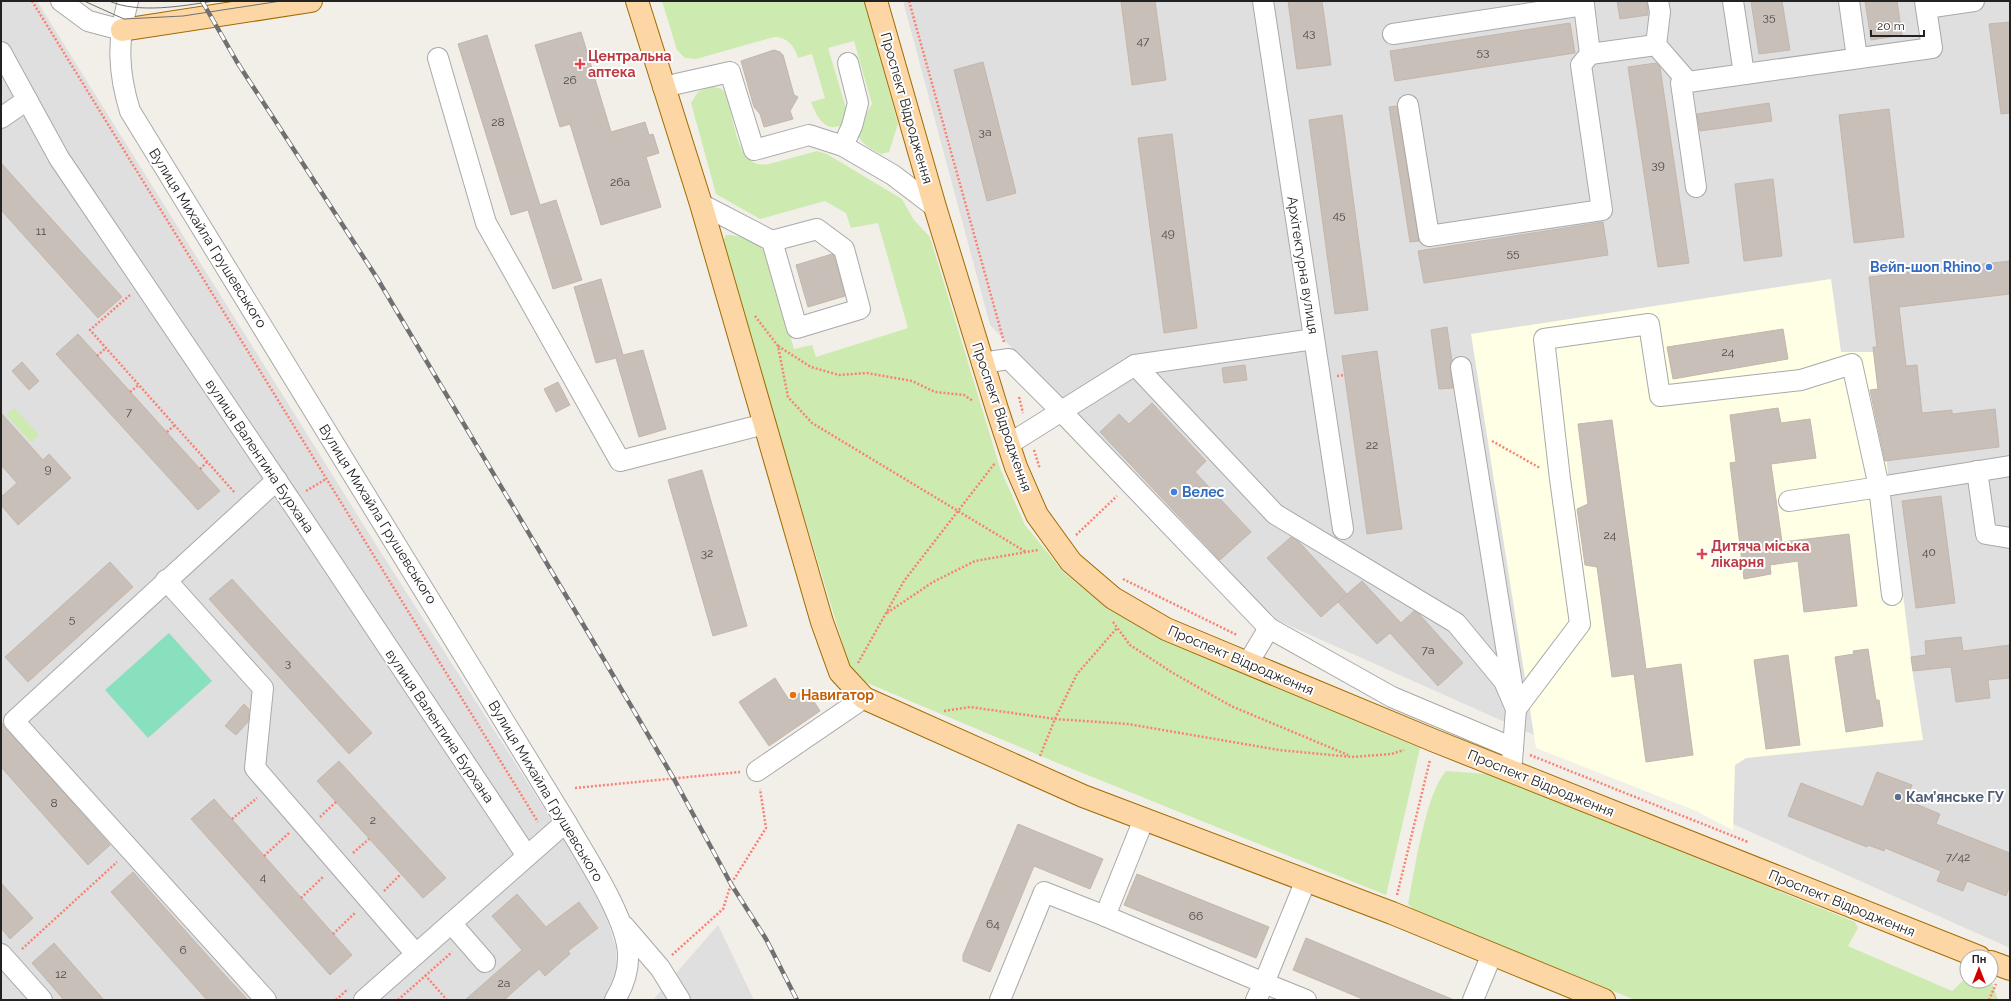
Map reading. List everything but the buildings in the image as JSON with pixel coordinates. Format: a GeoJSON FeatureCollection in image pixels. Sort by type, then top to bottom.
{"type":"FeatureCollection","features":[{"type":"Feature","properties":{"kind":"main road"},"geometry":{"type":"LineString","coordinates":[[122,30],[311,1]]}},
{"type":"Feature","properties":{"kind":"main road"},"geometry":{"type":"LineString","coordinates":[[637,1],[701,204],[822,622],[840,672],[864,698],[1083,796],[1392,913],[1604,1000]]}},
{"type":"Feature","properties":{"kind":"main road","name":"Проспект Відродження"},"geometry":{"type":"LineString","coordinates":[[876,1],[935,207],[982,363],[1016,467],[1038,515],[1071,562],[1113,598],[1166,629],[1435,741],[1959,949]]}},
{"type":"Feature","properties":{"kind":"main road"},"geometry":{"type":"LineString","coordinates":[[1999,965],[2010,969]]}},
{"type":"Feature","properties":{"kind":"street"},"geometry":{"type":"LineString","coordinates":[[61,1],[88,21],[122,30]]}},
{"type":"Feature","properties":{"kind":"street","name":"Вулиця Михайла Грушевського"},"geometry":{"type":"LineString","coordinates":[[128,1],[122,30],[119,56],[122,85],[130,111],[566,822],[622,925],[628,953],[626,980],[615,1000]]}},
{"type":"Feature","properties":{"kind":"street","name":"Архітектурна вулиця"},"geometry":{"type":"LineString","coordinates":[[1263,1],[1343,529]]}},
{"type":"Feature","properties":{"kind":"street"},"geometry":{"type":"LineString","coordinates":[[1658,1],[1660,12],[1656,45],[1688,82]]}},
{"type":"Feature","properties":{"kind":"street"},"geometry":{"type":"LineString","coordinates":[[1733,1],[1744,74]]}},
{"type":"Feature","properties":{"kind":"street"},"geometry":{"type":"LineString","coordinates":[[1848,1],[1857,58]]}},
{"type":"Feature","properties":{"kind":"street"},"geometry":{"type":"LineString","coordinates":[[1696,187],[1681,83],[1932,48],[1925,5],[1974,1]]}},
{"type":"Feature","properties":{"kind":"street"},"geometry":{"type":"LineString","coordinates":[[1393,34],[1584,3],[1590,54]]}},
{"type":"Feature","properties":{"kind":"street"},"geometry":{"type":"LineString","coordinates":[[1408,105],[1429,236],[1602,210],[1581,65],[1590,54],[1656,45]]}},
{"type":"Feature","properties":{"kind":"street","name":"вулиця Валентина Бурхана"},"geometry":{"type":"LineString","coordinates":[[1,52],[59,158],[277,480],[527,856]]}},
{"type":"Feature","properties":{"kind":"street"},"geometry":{"type":"LineString","coordinates":[[438,58],[486,223],[620,461],[765,424]]}},
{"type":"Feature","properties":{"kind":"street"},"geometry":{"type":"LineString","coordinates":[[842,146],[852,126],[858,103],[848,63]]}},
{"type":"Feature","properties":{"kind":"street"},"geometry":{"type":"LineString","coordinates":[[663,87],[730,72],[754,150],[809,135],[842,146],[893,176],[935,207]]}},
{"type":"Feature","properties":{"kind":"street"},"geometry":{"type":"LineString","coordinates":[[1,118],[27,100]]}},
{"type":"Feature","properties":{"kind":"street"},"geometry":{"type":"LineString","coordinates":[[701,204],[772,241],[817,229],[844,249],[860,309],[797,328],[772,241]]}},
{"type":"Feature","properties":{"kind":"street"},"geometry":{"type":"LineString","coordinates":[[1516,709],[1580,624],[1560,479],[1544,339],[1649,324],[1660,396],[1801,380],[1852,364],[1879,487],[1892,595]]}},
{"type":"Feature","properties":{"kind":"street"},"geometry":{"type":"LineString","coordinates":[[1009,444],[1135,365],[1314,339]]}},
{"type":"Feature","properties":{"kind":"street"},"geometry":{"type":"LineString","coordinates":[[982,363],[1009,359],[1061,411],[1269,628],[1392,697],[1513,748]]}},
{"type":"Feature","properties":{"kind":"street"},"geometry":{"type":"LineString","coordinates":[[1135,365],[1275,514],[1456,623],[1504,681],[1516,709]]}},
{"type":"Feature","properties":{"kind":"street"},"geometry":{"type":"LineString","coordinates":[[1461,367],[1516,709],[1511,771]]}},
{"type":"Feature","properties":{"kind":"street"},"geometry":{"type":"LineString","coordinates":[[1789,501],[2010,466]]}},
{"type":"Feature","properties":{"kind":"street"},"geometry":{"type":"LineString","coordinates":[[1977,471],[1986,534],[2010,538]]}},
{"type":"Feature","properties":{"kind":"street"},"geometry":{"type":"LineString","coordinates":[[266,1000],[14,722],[166,580],[277,480]]}},
{"type":"Feature","properties":{"kind":"street"},"geometry":{"type":"LineString","coordinates":[[166,580],[263,688],[255,768],[370,901],[413,956]]}},
{"type":"Feature","properties":{"kind":"street"},"geometry":{"type":"LineString","coordinates":[[1248,663],[1269,628]]}},
{"type":"Feature","properties":{"kind":"street"},"geometry":{"type":"LineString","coordinates":[[757,771],[864,698]]}},
{"type":"Feature","properties":{"kind":"street"},"geometry":{"type":"LineString","coordinates":[[1105,916],[1144,818]]}},
{"type":"Feature","properties":{"kind":"street"},"geometry":{"type":"LineString","coordinates":[[364,1000],[566,822]]}},
{"type":"Feature","properties":{"kind":"street"},"geometry":{"type":"LineString","coordinates":[[1260,991],[1306,880]]}},
{"type":"Feature","properties":{"kind":"street"},"geometry":{"type":"LineString","coordinates":[[1000,1000],[1044,892],[1105,916],[1260,991],[1306,1000]]}},
{"type":"Feature","properties":{"kind":"street"},"geometry":{"type":"LineString","coordinates":[[451,923],[485,962]]}},
{"type":"Feature","properties":{"kind":"street"},"geometry":{"type":"LineString","coordinates":[[622,925],[660,968],[680,1000]]}},
{"type":"Feature","properties":{"kind":"street"},"geometry":{"type":"LineString","coordinates":[[1473,1000],[1492,954]]}},
{"type":"Feature","properties":{"kind":"street"},"geometry":{"type":"LineString","coordinates":[[4,958],[42,1000]]}},
{"type":"Feature","properties":{"kind":"path"},"geometry":{"type":"LineString","coordinates":[[32,1],[548,838]]}},
{"type":"Feature","properties":{"kind":"path"},"geometry":{"type":"LineString","coordinates":[[144,283],[90,330],[247,507]]}},
{"type":"Feature","properties":{"kind":"path"},"geometry":{"type":"LineString","coordinates":[[754,315],[778,346],[811,367],[839,374],[867,373],[912,381],[935,392],[964,395],[999,417]]}},
{"type":"Feature","properties":{"kind":"path"},"geometry":{"type":"LineString","coordinates":[[778,346],[788,397],[812,423],[1026,552]]}},
{"type":"Feature","properties":{"kind":"path"},"geometry":{"type":"LineString","coordinates":[[97,356],[106,348]]}},
{"type":"Feature","properties":{"kind":"path"},"geometry":{"type":"LineString","coordinates":[[130,392],[139,384]]}},
{"type":"Feature","properties":{"kind":"path"},"geometry":{"type":"LineString","coordinates":[[166,432],[175,425]]}},
{"type":"Feature","properties":{"kind":"path"},"geometry":{"type":"LineString","coordinates":[[1471,430],[1560,479]]}},
{"type":"Feature","properties":{"kind":"path"},"geometry":{"type":"LineString","coordinates":[[848,681],[904,581],[1009,444]]}},
{"type":"Feature","properties":{"kind":"path"},"geometry":{"type":"LineString","coordinates":[[200,469],[207,462]]}},
{"type":"Feature","properties":{"kind":"path"},"geometry":{"type":"LineString","coordinates":[[290,500],[326,479]]}},
{"type":"Feature","properties":{"kind":"path"},"geometry":{"type":"LineString","coordinates":[[885,614],[933,582],[975,561],[1060,546],[1074,536],[1130,484]]}},
{"type":"Feature","properties":{"kind":"path"},"geometry":{"type":"LineString","coordinates":[[1109,616],[1130,646],[1173,673],[1231,706],[1352,756]]}},
{"type":"Feature","properties":{"kind":"path"},"geometry":{"type":"LineString","coordinates":[[1034,774],[1055,719],[1077,674],[1118,628]]}},
{"type":"Feature","properties":{"kind":"path"},"geometry":{"type":"LineString","coordinates":[[941,711],[970,707],[1055,719],[1128,724],[1279,750],[1352,756],[1391,754],[1406,750]]}},
{"type":"Feature","properties":{"kind":"path"},"geometry":{"type":"LineString","coordinates":[[1392,913],[1435,741]]}},
{"type":"Feature","properties":{"kind":"path"},"geometry":{"type":"LineString","coordinates":[[575,788],[757,771],[766,828],[731,884],[723,909],[660,968]]}},
{"type":"Feature","properties":{"kind":"path"},"geometry":{"type":"LineString","coordinates":[[232,819],[271,787]]}},
{"type":"Feature","properties":{"kind":"path"},"geometry":{"type":"LineString","coordinates":[[264,856],[301,822]]}},
{"type":"Feature","properties":{"kind":"path"},"geometry":{"type":"LineString","coordinates":[[4,958],[130,850]]}},
{"type":"Feature","properties":{"kind":"path"},"geometry":{"type":"LineString","coordinates":[[302,898],[337,863]]}},
{"type":"Feature","properties":{"kind":"path"},"geometry":{"type":"LineString","coordinates":[[333,934],[401,874]]}},
{"type":"Feature","properties":{"kind":"path"},"geometry":{"type":"LineString","coordinates":[[398,1000],[466,940]]}},
{"type":"Feature","properties":{"kind":"path"},"geometry":{"type":"LineString","coordinates":[[413,956],[425,976],[447,1000]]}},
{"type":"Feature","properties":{"kind":"shaded area"},"geometry":{"type":"Polygon","coordinates":[[[1,1],[37,1],[373,540],[577,860],[606,916],[616,948],[617,975],[612,989],[603,1000],[1,1000],[1,1]]]}},
{"type":"Feature","properties":{"kind":"shaded area"},"geometry":{"type":"Polygon","coordinates":[[[903,1],[2010,1],[2010,948],[1268,616],[990,325],[903,1]]]}},
{"type":"Feature","properties":{"kind":"shaded area","name":"Дитяча міська лікарня"},"geometry":{"type":"Polygon","coordinates":[[[1831,279],[1841,352],[1873,352],[1913,675],[1923,740],[1746,758],[1735,765],[1733,830],[1696,811],[1536,748],[1471,334],[1831,279]]]}},
{"type":"Feature","properties":{"kind":"shaded area"},"geometry":{"type":"Polygon","coordinates":[[[718,925],[754,1000],[653,1000],[718,925]]]}},
{"type":"Feature","properties":{"kind":"green space"},"geometry":{"type":"Polygon","coordinates":[[[662,1],[864,1],[898,124],[889,152],[881,154],[861,141],[859,137],[858,128],[872,104],[854,41],[828,48],[846,108],[844,123],[838,126],[827,126],[819,118],[811,102],[825,98],[812,54],[798,58],[792,46],[786,40],[779,37],[774,37],[696,59],[685,58],[677,50],[662,1]]]}},
{"type":"Feature","properties":{"kind":"green space"},"geometry":{"type":"Polygon","coordinates":[[[711,86],[722,89],[726,94],[738,140],[749,159],[758,164],[769,164],[817,151],[827,154],[902,199],[914,220],[930,237],[1000,468],[1025,525],[1064,573],[1112,611],[1420,748],[1386,895],[1060,764],[860,680],[849,665],[722,243],[726,235],[737,236],[754,243],[766,253],[794,349],[812,345],[816,357],[908,328],[878,223],[851,228],[846,213],[825,201],[760,219],[716,194],[691,103],[698,92],[711,86]]]}},
{"type":"Feature","properties":{"kind":"green space"},"geometry":{"type":"Polygon","coordinates":[[[14,408],[39,435],[31,442],[6,415],[14,408]]]}},
{"type":"Feature","properties":{"kind":"green space"},"geometry":{"type":"Polygon","coordinates":[[[169,633],[212,681],[148,738],[105,690],[169,633]]]}},
{"type":"Feature","properties":{"kind":"green space"},"geometry":{"type":"Polygon","coordinates":[[[1446,771],[1488,774],[1855,922],[1858,928],[1848,946],[1952,991],[1959,984],[1959,989],[1994,989],[1998,1000],[1635,1000],[1413,909],[1408,904],[1422,833],[1432,797],[1446,771]]]}},
{"type":"Feature","properties":{"kind":"tram line"},"geometry":{"type":"LineString","coordinates":[[84,1],[124,19],[183,16],[281,1]]}},
{"type":"Feature","properties":{"kind":"tram line"},"geometry":{"type":"LineString","coordinates":[[109,1],[121,5],[147,8],[175,7],[214,1]]}},
{"type":"Feature","properties":{"kind":"railway"},"geometry":{"type":"LineString","coordinates":[[202,1],[237,62],[377,278],[674,779],[731,884],[766,939],[797,1000]]}},
{"type":"Feature","properties":{"kind":"place","name":"Центральна аптека"},"geometry":{"type":"Point","coordinates":[580,64]}},
{"type":"Feature","properties":{"kind":"place","name":"Вейп-шоп Rhino"},"geometry":{"type":"Point","coordinates":[1989,267]}},
{"type":"Feature","properties":{"kind":"place","name":"Велес"},"geometry":{"type":"Point","coordinates":[1174,492]}},
{"type":"Feature","properties":{"kind":"place","name":"Дитяча міська лікарня"},"geometry":{"type":"Point","coordinates":[1702,554]}},
{"type":"Feature","properties":{"kind":"place","name":"Навигатор"},"geometry":{"type":"Point","coordinates":[793,695]}},
{"type":"Feature","properties":{"kind":"place","name":"Кам’янське ГУ"},"geometry":{"type":"Point","coordinates":[1898,797]}}]}
